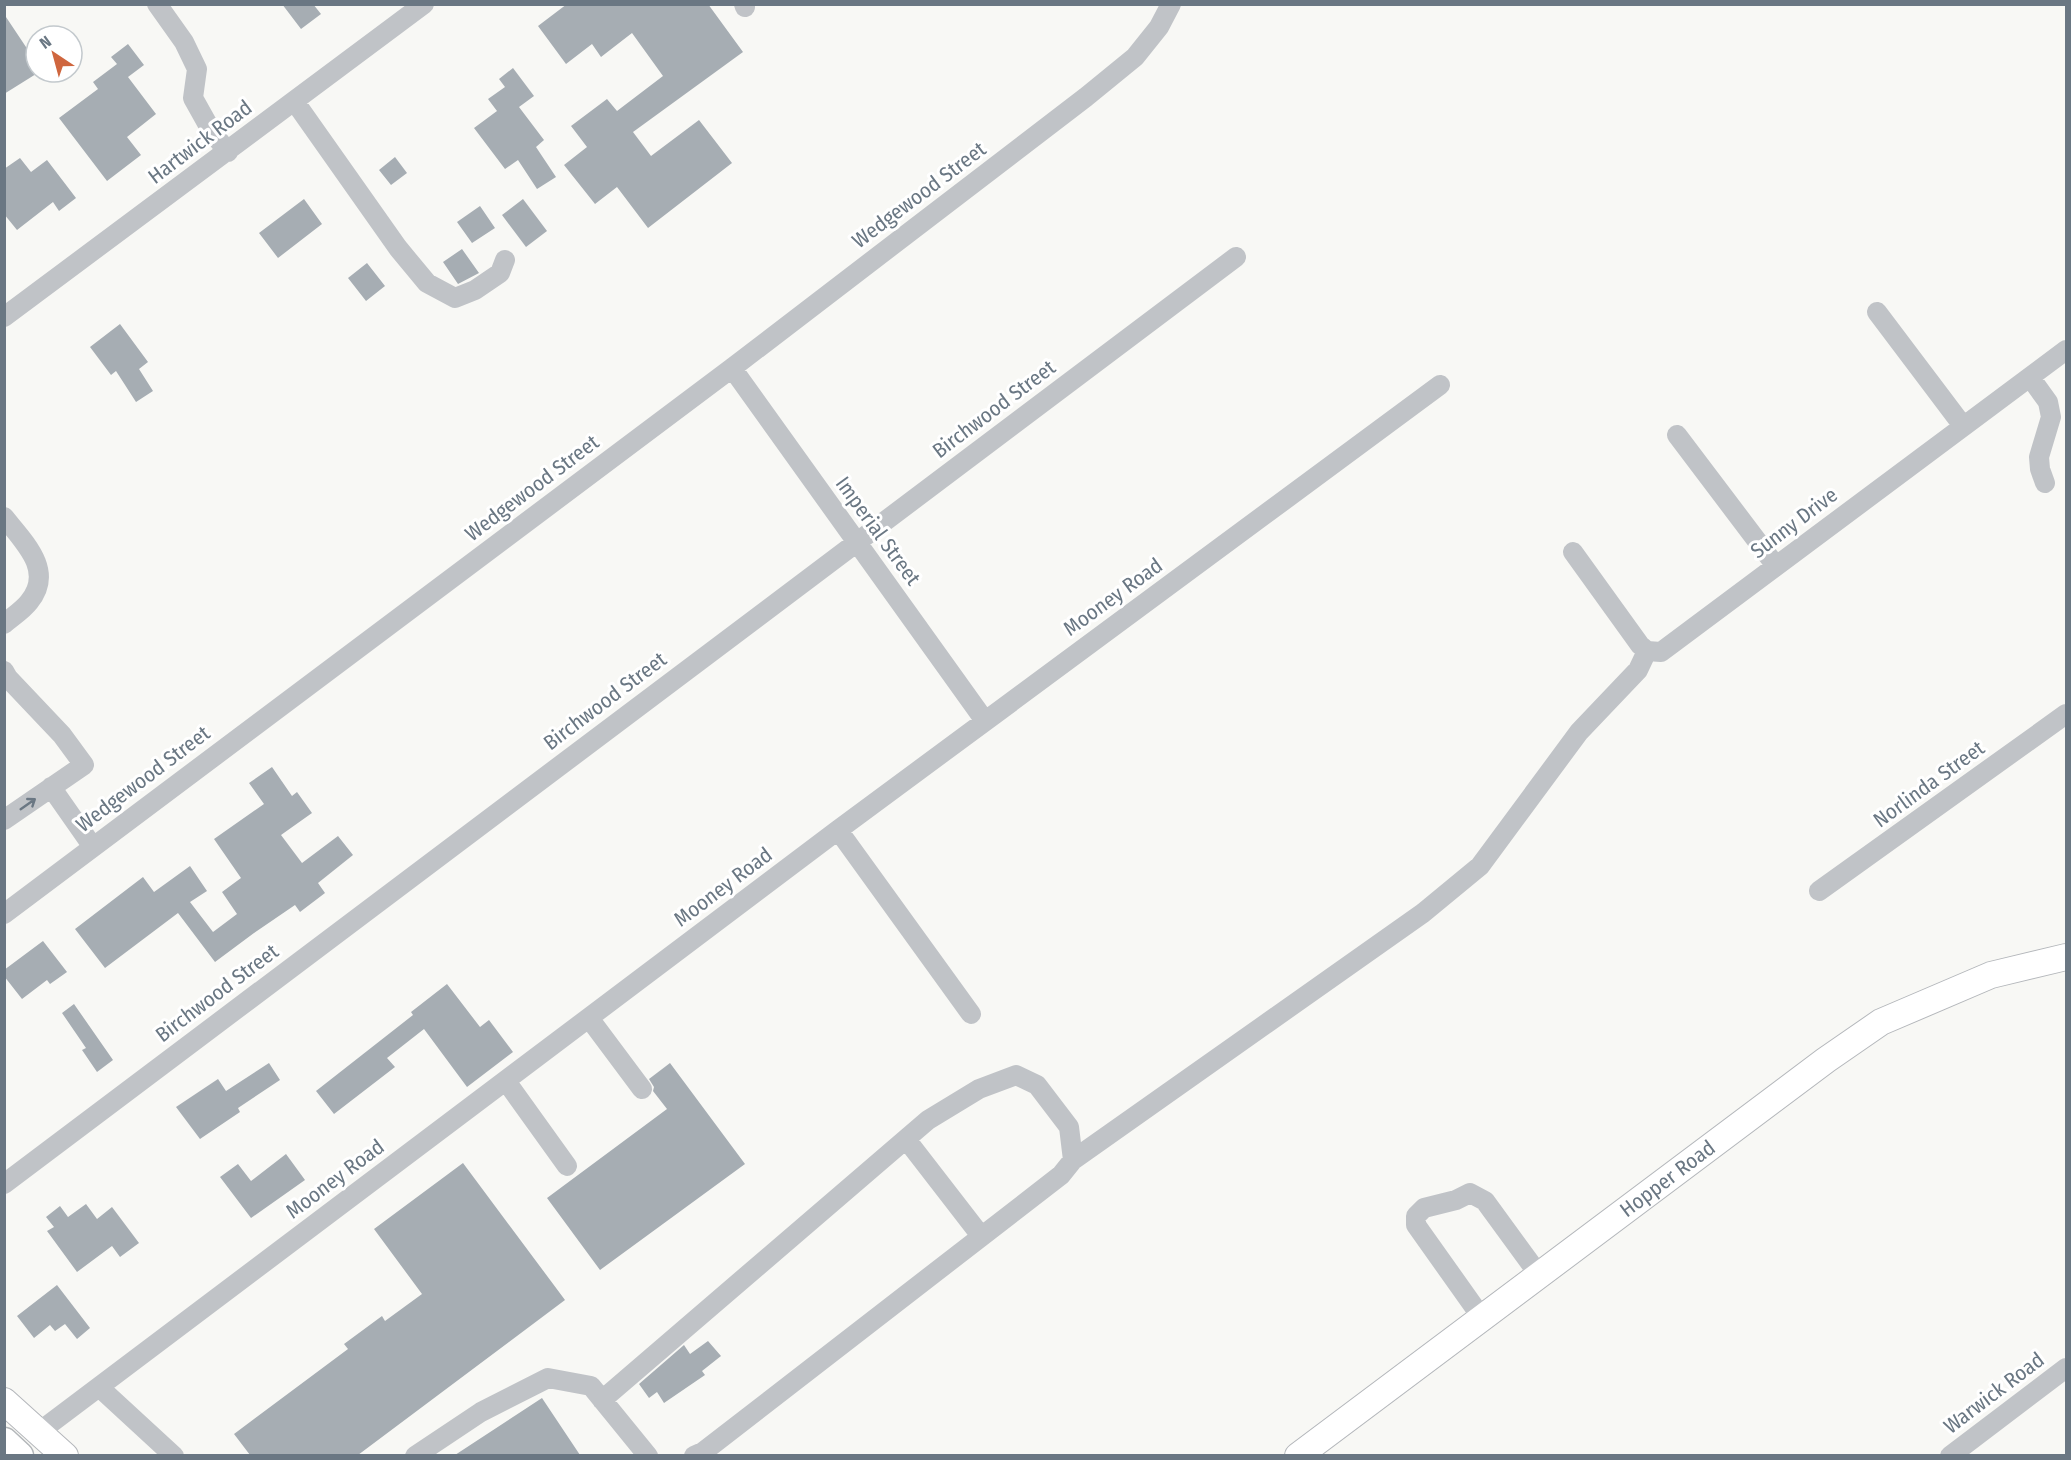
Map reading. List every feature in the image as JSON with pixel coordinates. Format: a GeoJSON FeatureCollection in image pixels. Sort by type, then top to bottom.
{"type":"FeatureCollection","features":[{"type":"Feature","properties":{"kind":"highway"},"geometry":{"type":"LineString","coordinates":[[4,1442],[19,1455]]}},
{"type":"Feature","properties":{"kind":"main road","name":"Hopper Road"},"geometry":{"type":"LineString","coordinates":[[1298,1455],[1826,1060],[1881,1022],[1991,975],[2067,957]]}},
{"type":"Feature","properties":{"kind":"main road"},"geometry":{"type":"LineString","coordinates":[[4,1401],[65,1455]]}},
{"type":"Feature","properties":{"kind":"street"},"geometry":{"type":"LineString","coordinates":[[157,4],[184,42],[197,69],[193,98],[212,132],[228,152]]}},
{"type":"Feature","properties":{"kind":"street","name":"Hartwick Road"},"geometry":{"type":"LineString","coordinates":[[4,317],[424,4]]}},
{"type":"Feature","properties":{"kind":"street","name":"Wedgewood Street"},"geometry":{"type":"LineString","coordinates":[[4,914],[732,368],[1086,97],[1135,57],[1159,27],[1171,4]]}},
{"type":"Feature","properties":{"kind":"street"},"geometry":{"type":"LineString","coordinates":[[295,102],[398,248],[427,283],[455,298],[475,290],[500,273],[505,260]]}},
{"type":"Feature","properties":{"kind":"street","name":"Birchwood Street"},"geometry":{"type":"LineString","coordinates":[[4,1184],[1236,257]]}},
{"type":"Feature","properties":{"kind":"street"},"geometry":{"type":"LineString","coordinates":[[1877,312],[1963,426]]}},
{"type":"Feature","properties":{"kind":"street","name":"Sunny Drive"},"geometry":{"type":"LineString","coordinates":[[1647,651],[1656,653],[1665,650],[2067,350]]}},
{"type":"Feature","properties":{"kind":"street","name":"Imperial Street"},"geometry":{"type":"LineString","coordinates":[[732,368],[985,721]]}},
{"type":"Feature","properties":{"kind":"street"},"geometry":{"type":"LineString","coordinates":[[2030,377],[2048,402],[2051,417],[2039,457],[2045,483]]}},
{"type":"Feature","properties":{"kind":"street","name":"Mooney Road"},"geometry":{"type":"LineString","coordinates":[[39,1432],[838,830],[1440,385]]}},
{"type":"Feature","properties":{"kind":"street"},"geometry":{"type":"LineString","coordinates":[[1677,435],[1776,566]]}},
{"type":"Feature","properties":{"kind":"street"},"geometry":{"type":"LineString","coordinates":[[4,517],[39,564],[39,585],[29,602],[4,624]]}},
{"type":"Feature","properties":{"kind":"street"},"geometry":{"type":"LineString","coordinates":[[694,1455],[703,1452],[1061,1175],[1073,1160],[1423,913],[1480,866],[1579,732],[1638,670],[1647,651],[1640,645],[1573,552]]}},
{"type":"Feature","properties":{"kind":"street"},"geometry":{"type":"LineString","coordinates":[[4,671],[62,735],[84,765],[4,820]]}},
{"type":"Feature","properties":{"kind":"street","name":"Norlinda Street"},"geometry":{"type":"LineString","coordinates":[[1819,891],[2067,714]]}},
{"type":"Feature","properties":{"kind":"street"},"geometry":{"type":"LineString","coordinates":[[51,787],[93,847]]}},
{"type":"Feature","properties":{"kind":"street"},"geometry":{"type":"LineString","coordinates":[[838,830],[971,1014]]}},
{"type":"Feature","properties":{"kind":"street"},"geometry":{"type":"LineString","coordinates":[[589,1018],[642,1089]]}},
{"type":"Feature","properties":{"kind":"street"},"geometry":{"type":"LineString","coordinates":[[602,1400],[928,1120],[979,1089],[1016,1075],[1037,1085],[1069,1127],[1073,1160]]}},
{"type":"Feature","properties":{"kind":"street"},"geometry":{"type":"LineString","coordinates":[[506,1081],[567,1166]]}},
{"type":"Feature","properties":{"kind":"street"},"geometry":{"type":"LineString","coordinates":[[906,1139],[981,1236]]}},
{"type":"Feature","properties":{"kind":"street"},"geometry":{"type":"LineString","coordinates":[[1482,1318],[1416,1226],[1416,1216],[1424,1208],[1456,1200],[1470,1193],[1476,1195],[1485,1201],[1539,1275]]}},
{"type":"Feature","properties":{"kind":"street","name":"Warwick Road"},"geometry":{"type":"LineString","coordinates":[[1950,1455],[2067,1368]]}},
{"type":"Feature","properties":{"kind":"street"},"geometry":{"type":"LineString","coordinates":[[415,1455],[481,1412],[548,1378],[591,1386],[648,1455]]}},
{"type":"Feature","properties":{"kind":"street"},"geometry":{"type":"LineString","coordinates":[[99,1387],[174,1455]]}},
{"type":"Feature","properties":{"kind":"building"},"geometry":{"type":"Polygon","coordinates":[[[282,4],[313,4],[321,14],[301,29],[282,4]]]}},
{"type":"Feature","properties":{"kind":"building"},"geometry":{"type":"Polygon","coordinates":[[[567,4],[708,4],[743,52],[633,132],[651,156],[699,120],[732,163],[648,228],[617,187],[595,204],[564,165],[587,147],[571,126],[607,99],[617,111],[663,76],[632,33],[601,57],[592,44],[566,64],[538,26],[567,4]]]}},
{"type":"Feature","properties":{"kind":"building"},"geometry":{"type":"Polygon","coordinates":[[[4,14],[24,44],[24,82],[4,94],[4,14]]]}},
{"type":"Feature","properties":{"kind":"building"},"geometry":{"type":"Polygon","coordinates":[[[128,44],[144,65],[128,77],[156,114],[127,137],[141,155],[107,181],[59,118],[98,89],[93,82],[117,64],[111,57],[128,44]]]}},
{"type":"Feature","properties":{"kind":"building"},"geometry":{"type":"Polygon","coordinates":[[[513,68],[534,96],[519,107],[544,140],[536,147],[556,177],[537,189],[518,160],[505,169],[474,128],[497,111],[488,99],[505,87],[499,79],[513,68]]]}},
{"type":"Feature","properties":{"kind":"building"},"geometry":{"type":"Polygon","coordinates":[[[395,157],[407,173],[391,185],[379,170],[395,157]]]}},
{"type":"Feature","properties":{"kind":"building"},"geometry":{"type":"Polygon","coordinates":[[[20,158],[31,172],[47,160],[76,198],[59,211],[53,202],[17,230],[4,214],[4,169],[20,158]]]}},
{"type":"Feature","properties":{"kind":"building"},"geometry":{"type":"Polygon","coordinates":[[[304,199],[322,224],[278,258],[259,233],[304,199]]]}},
{"type":"Feature","properties":{"kind":"building"},"geometry":{"type":"Polygon","coordinates":[[[523,199],[547,231],[526,247],[502,215],[523,199]]]}},
{"type":"Feature","properties":{"kind":"building"},"geometry":{"type":"Polygon","coordinates":[[[480,206],[495,228],[472,243],[457,222],[480,206]]]}},
{"type":"Feature","properties":{"kind":"building"},"geometry":{"type":"Polygon","coordinates":[[[462,249],[479,273],[458,284],[443,262],[462,249]]]}},
{"type":"Feature","properties":{"kind":"building"},"geometry":{"type":"Polygon","coordinates":[[[367,263],[385,286],[366,301],[348,278],[367,263]]]}},
{"type":"Feature","properties":{"kind":"building"},"geometry":{"type":"Polygon","coordinates":[[[120,324],[148,362],[139,369],[153,391],[136,402],[116,371],[111,375],[90,347],[120,324]]]}},
{"type":"Feature","properties":{"kind":"building"},"geometry":{"type":"Polygon","coordinates":[[[272,767],[292,796],[297,792],[312,813],[281,835],[302,863],[338,836],[353,855],[318,883],[325,893],[300,912],[295,905],[215,962],[178,913],[105,968],[75,929],[143,877],[154,892],[190,866],[207,891],[190,902],[213,932],[237,914],[222,892],[241,878],[214,839],[264,804],[249,783],[272,767]]]}},
{"type":"Feature","properties":{"kind":"building"},"geometry":{"type":"Polygon","coordinates":[[[43,941],[67,972],[50,984],[47,980],[22,999],[4,976],[4,970],[43,941]]]}},
{"type":"Feature","properties":{"kind":"building"},"geometry":{"type":"Polygon","coordinates":[[[447,984],[480,1027],[489,1020],[513,1052],[467,1087],[424,1029],[387,1058],[395,1067],[334,1114],[316,1091],[413,1015],[411,1012],[447,984]]]}},
{"type":"Feature","properties":{"kind":"building"},"geometry":{"type":"Polygon","coordinates":[[[74,1004],[113,1060],[97,1072],[82,1050],[86,1048],[62,1013],[74,1004]]]}},
{"type":"Feature","properties":{"kind":"building"},"geometry":{"type":"Polygon","coordinates":[[[269,1063],[280,1080],[238,1108],[240,1112],[200,1139],[176,1107],[218,1079],[226,1091],[269,1063]]]}},
{"type":"Feature","properties":{"kind":"building"},"geometry":{"type":"Polygon","coordinates":[[[670,1063],[745,1164],[600,1270],[547,1198],[667,1109],[653,1091],[654,1087],[649,1079],[670,1063]]]}},
{"type":"Feature","properties":{"kind":"building"},"geometry":{"type":"Polygon","coordinates":[[[286,1154],[305,1180],[251,1218],[220,1177],[238,1164],[251,1181],[286,1154]]]}},
{"type":"Feature","properties":{"kind":"building"},"geometry":{"type":"Polygon","coordinates":[[[463,1163],[565,1300],[358,1455],[250,1455],[234,1434],[348,1349],[344,1344],[382,1316],[385,1321],[422,1294],[374,1229],[463,1163]]]}},
{"type":"Feature","properties":{"kind":"building"},"geometry":{"type":"Polygon","coordinates":[[[86,1204],[97,1219],[112,1207],[139,1243],[120,1257],[112,1246],[77,1272],[47,1231],[54,1227],[46,1217],[60,1206],[68,1217],[86,1204]]]}},
{"type":"Feature","properties":{"kind":"building"},"geometry":{"type":"Polygon","coordinates":[[[57,1285],[90,1328],[77,1339],[65,1324],[55,1331],[50,1325],[34,1338],[17,1316],[57,1285]]]}},
{"type":"Feature","properties":{"kind":"building"},"geometry":{"type":"Polygon","coordinates":[[[708,1341],[721,1356],[702,1371],[705,1375],[664,1403],[657,1392],[649,1398],[639,1384],[684,1345],[690,1354],[708,1341]]]}},
{"type":"Feature","properties":{"kind":"building"},"geometry":{"type":"Polygon","coordinates":[[[542,1398],[580,1455],[455,1455],[542,1398]]]}}]}
